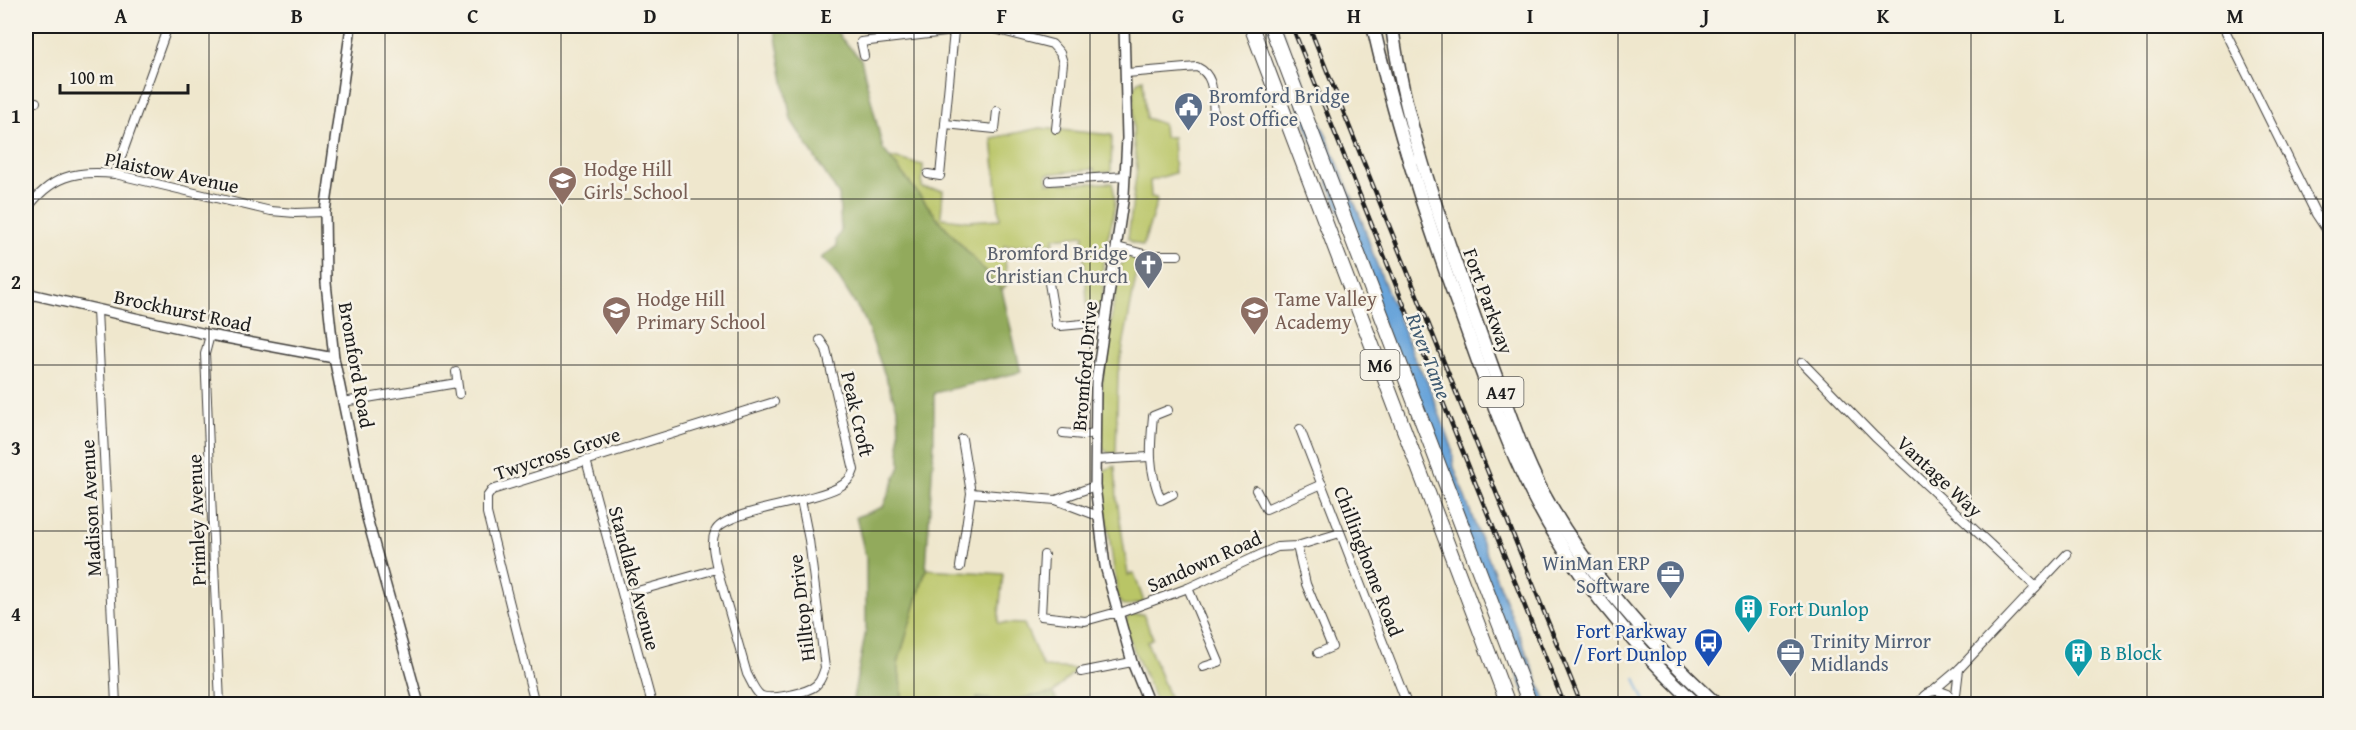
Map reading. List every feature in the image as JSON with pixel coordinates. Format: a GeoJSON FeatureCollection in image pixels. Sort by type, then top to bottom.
{"type":"FeatureCollection","features":[{"type":"Feature","properties":{"kind":"highway","name":"M6"},"geometry":{"type":"LineString","coordinates":[[1251,26],[1508,705]]}},
{"type":"Feature","properties":{"kind":"highway","name":"M6"},"geometry":{"type":"LineString","coordinates":[[1271,26],[1530,705]]}},
{"type":"Feature","properties":{"kind":"main road","name":"Fort Parkway"},"geometry":{"type":"LineString","coordinates":[[1373,26],[1397,126],[1431,228],[1495,408],[1528,484],[1552,531],[1575,568],[1617,623],[1657,668],[1696,705]]}},
{"type":"Feature","properties":{"kind":"main road","name":"Fort Parkway"},"geometry":{"type":"LineString","coordinates":[[1392,26],[1403,91],[1441,224],[1522,449],[1542,490],[1585,558],[1631,618],[1669,661],[1716,705]]}},
{"type":"Feature","properties":{"kind":"street"},"geometry":{"type":"LineString","coordinates":[[115,174],[168,26]]}},
{"type":"Feature","properties":{"kind":"street","name":"Bromford Road"},"geometry":{"type":"LineString","coordinates":[[351,26],[325,212],[326,283],[334,358],[367,518],[419,705]]}},
{"type":"Feature","properties":{"kind":"street"},"geometry":{"type":"LineString","coordinates":[[983,26],[1052,44],[1060,53],[1064,63],[1056,129]]}},
{"type":"Feature","properties":{"kind":"street","name":"Bromford Drive"},"geometry":{"type":"LineString","coordinates":[[1124,26],[1127,73],[1124,195],[1096,382],[1095,486],[1105,566],[1132,662],[1149,705]]}},
{"type":"Feature","properties":{"kind":"street"},"geometry":{"type":"LineString","coordinates":[[2223,26],[2316,214],[2331,236]]}},
{"type":"Feature","properties":{"kind":"street"},"geometry":{"type":"LineString","coordinates":[[864,56],[861,42],[957,28],[940,176],[928,174]]}},
{"type":"Feature","properties":{"kind":"street"},"geometry":{"type":"LineString","coordinates":[[1127,73],[1197,68],[1206,72],[1211,80],[1214,114]]}},
{"type":"Feature","properties":{"kind":"street"},"geometry":{"type":"LineString","coordinates":[[26,101],[36,102]]}},
{"type":"Feature","properties":{"kind":"street"},"geometry":{"type":"LineString","coordinates":[[945,124],[995,129],[997,111]]}},
{"type":"Feature","properties":{"kind":"street","name":"Plaistow Avenue"},"geometry":{"type":"LineString","coordinates":[[26,210],[49,184],[65,176],[92,171],[115,174],[271,211],[325,212]]}},
{"type":"Feature","properties":{"kind":"street"},"geometry":{"type":"LineString","coordinates":[[1050,181],[1125,176]]}},
{"type":"Feature","properties":{"kind":"street"},"geometry":{"type":"LineString","coordinates":[[1117,247],[1148,255],[1178,255]]}},
{"type":"Feature","properties":{"kind":"street"},"geometry":{"type":"LineString","coordinates":[[1048,277],[1056,325],[1104,322]]}},
{"type":"Feature","properties":{"kind":"street","name":"Brockhurst Road"},"geometry":{"type":"LineString","coordinates":[[26,293],[210,335],[334,358]]}},
{"type":"Feature","properties":{"kind":"street","name":"Madison Avenue"},"geometry":{"type":"LineString","coordinates":[[97,309],[116,705]]}},
{"type":"Feature","properties":{"kind":"street","name":"Primley Avenue"},"geometry":{"type":"LineString","coordinates":[[210,335],[205,354],[220,705]]}},
{"type":"Feature","properties":{"kind":"street","name":"Peak Croft"},"geometry":{"type":"LineString","coordinates":[[801,500],[846,484],[854,470],[826,349],[820,340]]}},
{"type":"Feature","properties":{"kind":"street","name":"Vantage Way"},"geometry":{"type":"LineString","coordinates":[[1802,362],[1824,387],[2036,587]]}},
{"type":"Feature","properties":{"kind":"street"},"geometry":{"type":"LineString","coordinates":[[456,372],[459,394]]}},
{"type":"Feature","properties":{"kind":"street"},"geometry":{"type":"LineString","coordinates":[[344,402],[457,383]]}},
{"type":"Feature","properties":{"kind":"street","name":"Twycross Grove"},"geometry":{"type":"LineString","coordinates":[[535,705],[487,513],[487,497],[492,490],[774,402]]}},
{"type":"Feature","properties":{"kind":"street"},"geometry":{"type":"LineString","coordinates":[[1168,410],[1154,416],[1149,457],[1153,482],[1161,500],[1173,494]]}},
{"type":"Feature","properties":{"kind":"street","name":"Chillinghome Road"},"geometry":{"type":"LineString","coordinates":[[1300,429],[1407,705]]}},
{"type":"Feature","properties":{"kind":"street"},"geometry":{"type":"LineString","coordinates":[[1063,433],[1083,435],[1094,433]]}},
{"type":"Feature","properties":{"kind":"street"},"geometry":{"type":"LineString","coordinates":[[960,567],[971,493],[962,439]]}},
{"type":"Feature","properties":{"kind":"street"},"geometry":{"type":"LineString","coordinates":[[1095,460],[1149,457]]}},
{"type":"Feature","properties":{"kind":"street","name":"Standlake Avenue"},"geometry":{"type":"LineString","coordinates":[[586,460],[652,705]]}},
{"type":"Feature","properties":{"kind":"street"},"geometry":{"type":"LineString","coordinates":[[1256,490],[1266,509],[1322,484]]}},
{"type":"Feature","properties":{"kind":"street"},"geometry":{"type":"LineString","coordinates":[[1056,500],[1095,486]]}},
{"type":"Feature","properties":{"kind":"street"},"geometry":{"type":"LineString","coordinates":[[971,493],[1056,500],[1098,516]]}},
{"type":"Feature","properties":{"kind":"street","name":"Hilltop Drive"},"geometry":{"type":"LineString","coordinates":[[801,500],[809,540],[825,668],[821,679],[813,688],[772,699],[761,695],[754,688],[747,674],[717,569],[713,545],[715,532],[721,524],[739,516],[801,500]]}},
{"type":"Feature","properties":{"kind":"street","name":"Sandown Road"},"geometry":{"type":"LineString","coordinates":[[1044,555],[1041,616],[1085,621],[1117,614],[1188,588],[1276,547],[1297,546],[1340,533]]}},
{"type":"Feature","properties":{"kind":"street"},"geometry":{"type":"LineString","coordinates":[[1297,546],[1306,584],[1332,647],[1318,652]]}},
{"type":"Feature","properties":{"kind":"street"},"geometry":{"type":"LineString","coordinates":[[1919,705],[1925,694],[1933,691],[1959,669],[2067,554]]}},
{"type":"Feature","properties":{"kind":"street"},"geometry":{"type":"LineString","coordinates":[[623,595],[717,569]]}},
{"type":"Feature","properties":{"kind":"street"},"geometry":{"type":"LineString","coordinates":[[1188,588],[1219,662],[1203,667]]}},
{"type":"Feature","properties":{"kind":"street"},"geometry":{"type":"LineString","coordinates":[[1081,672],[1132,662]]}},
{"type":"Feature","properties":{"kind":"street"},"geometry":{"type":"LineString","coordinates":[[1954,705],[1959,669]]}},
{"type":"Feature","properties":{"kind":"street"},"geometry":{"type":"LineString","coordinates":[[1933,691],[1948,694],[1954,705]]}},
{"type":"Feature","properties":{"kind":"green space"},"geometry":{"type":"Polygon","coordinates":[[[774,26],[833,26],[861,59],[883,149],[939,220],[1002,290],[1021,372],[934,393],[934,443],[926,569],[898,663],[903,704],[852,704],[866,630],[866,558],[856,517],[883,507],[900,466],[898,411],[864,318],[833,269],[821,258],[837,246],[836,240],[841,231],[839,195],[791,120],[774,26]]]}},
{"type":"Feature","properties":{"kind":"green space"},"geometry":{"type":"Polygon","coordinates":[[[1143,79],[1146,118],[1163,124],[1164,137],[1173,137],[1175,173],[1150,181],[1151,197],[1156,198],[1157,201],[1143,246],[1128,238],[1137,168],[1133,138],[1134,88],[1138,81],[1143,79]]]}},
{"type":"Feature","properties":{"kind":"green space"},"geometry":{"type":"Polygon","coordinates":[[[1040,128],[1112,135],[1111,172],[1095,173],[1094,169],[1047,174],[1048,183],[1112,183],[1115,205],[1104,254],[1102,312],[1088,318],[1084,235],[1054,238],[1054,243],[1004,246],[1007,284],[1002,290],[939,220],[889,157],[923,165],[922,188],[943,190],[942,218],[968,221],[1000,219],[992,138],[1040,128]]]}},
{"type":"Feature","properties":{"kind":"green space"},"geometry":{"type":"Polygon","coordinates":[[[1140,256],[1118,373],[1116,453],[1108,453],[1101,447],[1102,380],[1119,269],[1127,259],[1140,256]]]}},
{"type":"Feature","properties":{"kind":"green space"},"geometry":{"type":"Polygon","coordinates":[[[1115,466],[1117,499],[1128,575],[1134,573],[1144,602],[1127,606],[1121,604],[1118,598],[1101,479],[1102,471],[1115,466]]]}},
{"type":"Feature","properties":{"kind":"green space"},"geometry":{"type":"Polygon","coordinates":[[[926,569],[1003,574],[998,623],[1024,624],[1043,667],[1077,669],[1053,693],[1005,701],[978,698],[976,704],[903,704],[898,663],[926,569]]]}},
{"type":"Feature","properties":{"kind":"green space"},"geometry":{"type":"Polygon","coordinates":[[[1143,614],[1153,638],[1147,642],[1172,704],[1157,704],[1125,629],[1124,624],[1129,615],[1143,614]]]}},
{"type":"Feature","properties":{"kind":"green space"},"geometry":{"type":"Polygon","coordinates":[[[1053,693],[1059,704],[976,704],[977,698],[1005,701],[1053,693]]]}},
{"type":"Feature","properties":{"kind":"water"},"geometry":{"type":"Polygon","coordinates":[[[1268,26],[1280,26],[1362,221],[1375,260],[1416,362],[1426,379],[1452,447],[1454,467],[1477,530],[1547,704],[1529,704],[1268,26]]]}},
{"type":"Feature","properties":{"kind":"waterway"},"geometry":{"type":"LineString","coordinates":[[1635,678],[1646,704]]}},
{"type":"Feature","properties":{"kind":"railway"},"geometry":{"type":"LineString","coordinates":[[1292,26],[1564,704]]}},
{"type":"Feature","properties":{"kind":"railway"},"geometry":{"type":"LineString","coordinates":[[1309,26],[1581,704]]}},
{"type":"Feature","properties":{"kind":"place","name":"Bromford Bridge Post Office"},"geometry":{"type":"Point","coordinates":[1188,132]}},
{"type":"Feature","properties":{"kind":"place","name":"Hodge Hill Girls' School"},"geometry":{"type":"Point","coordinates":[563,206]}},
{"type":"Feature","properties":{"kind":"place","name":"Bromford Bridge Christian Church"},"geometry":{"type":"Point","coordinates":[1149,290]}},
{"type":"Feature","properties":{"kind":"place","name":"Hodge Hill Primary School"},"geometry":{"type":"Point","coordinates":[616,336]}},
{"type":"Feature","properties":{"kind":"place","name":"Tame Valley Academy"},"geometry":{"type":"Point","coordinates":[1254,336]}},
{"type":"Feature","properties":{"kind":"place","name":"WinMan ERP Software"},"geometry":{"type":"Point","coordinates":[1671,600]}},
{"type":"Feature","properties":{"kind":"place","name":"Fort Dunlop"},"geometry":{"type":"Point","coordinates":[1748,634]}},
{"type":"Feature","properties":{"kind":"place","name":"Fort Parkway / Fort Dunlop"},"geometry":{"type":"Point","coordinates":[1708,668]}},
{"type":"Feature","properties":{"kind":"place","name":"Trinity Mirror Midlands"},"geometry":{"type":"Point","coordinates":[1790,678]}},
{"type":"Feature","properties":{"kind":"place","name":"B Block"},"geometry":{"type":"Point","coordinates":[2079,678]}},
{"type":"Feature","properties":{"kind":"water label","name":"River Tame"},"geometry":{"type":"Point","coordinates":[1429,356]}}]}
